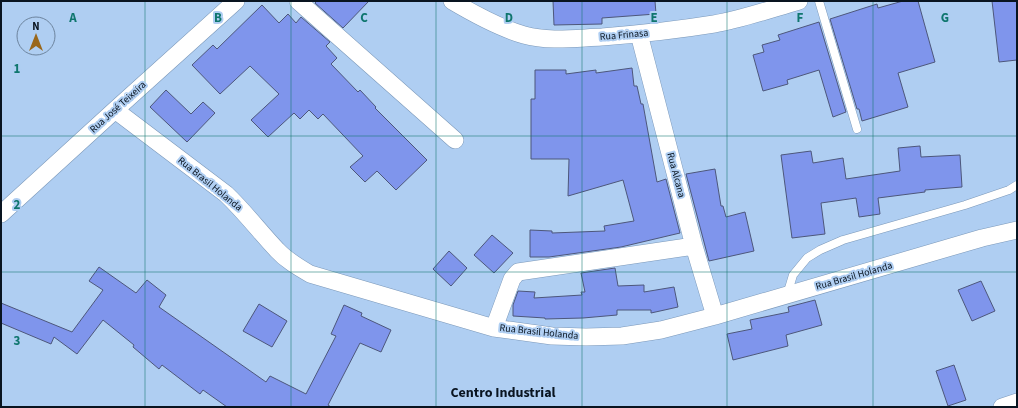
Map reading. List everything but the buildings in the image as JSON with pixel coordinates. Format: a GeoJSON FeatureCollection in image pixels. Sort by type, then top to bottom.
{"type":"FeatureCollection","features":[{"type":"Feature","properties":{"kind":"street","name":"Rua José Teixeira"},"geometry":{"type":"LineString","coordinates":[[1,214],[236,1]]}},
{"type":"Feature","properties":{"kind":"street"},"geometry":{"type":"LineString","coordinates":[[298,1],[455,140]]}},
{"type":"Feature","properties":{"kind":"street","name":"Rua Frinasa"},"geometry":{"type":"LineString","coordinates":[[452,1],[501,26],[524,35],[548,39],[570,39],[639,34],[716,23],[799,1]]}},
{"type":"Feature","properties":{"kind":"street","name":"Rua Alcana"},"geometry":{"type":"LineString","coordinates":[[639,34],[694,246],[715,316]]}},
{"type":"Feature","properties":{"kind":"street","name":"Rua Brasil Holanda"},"geometry":{"type":"LineString","coordinates":[[115,110],[226,194],[241,208],[278,250],[310,274],[494,328],[552,336],[586,338],[622,336],[661,330],[787,296],[982,238],[1017,230]]}},
{"type":"Feature","properties":{"kind":"street"},"geometry":{"type":"LineString","coordinates":[[494,328],[512,279],[518,272],[694,246]]}},
{"type":"Feature","properties":{"kind":"street"},"geometry":{"type":"LineString","coordinates":[[1002,407],[1017,402]]}},
{"type":"Feature","properties":{"kind":"lane"},"geometry":{"type":"LineString","coordinates":[[819,1],[857,129]]}},
{"type":"Feature","properties":{"kind":"lane"},"geometry":{"type":"LineString","coordinates":[[787,296],[793,275],[807,258],[820,250],[843,240],[965,205],[1009,190],[1017,185]]}},
{"type":"Feature","properties":{"kind":"district","name":"Centro Industrial"},"geometry":{"type":"Point","coordinates":[503,393]}}]}
